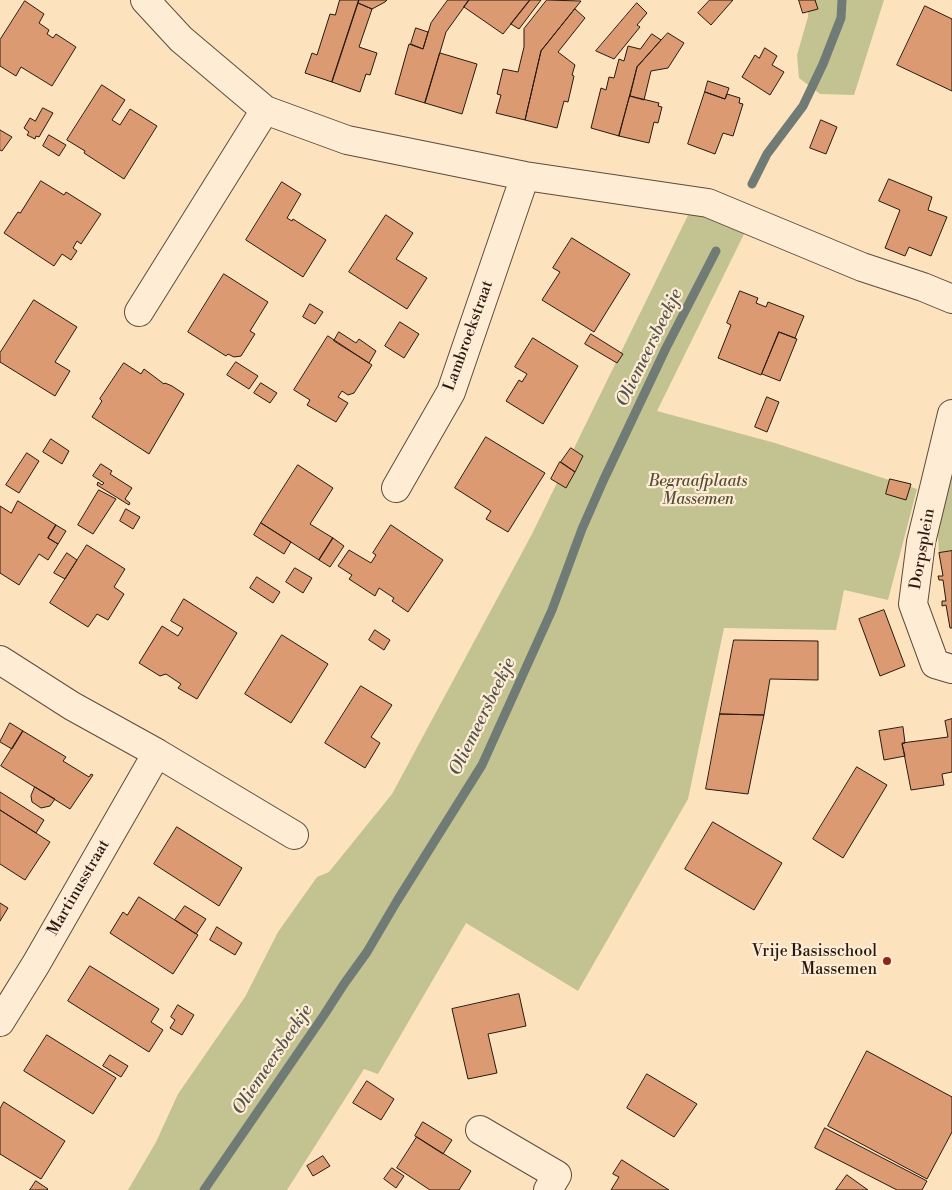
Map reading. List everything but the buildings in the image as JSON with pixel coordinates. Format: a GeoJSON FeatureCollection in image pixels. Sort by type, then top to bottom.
{"type":"FeatureCollection","features":[{"type":"Feature","properties":{"kind":"street"},"geometry":{"type":"LineString","coordinates":[[145,0],[181,39],[265,110],[347,140],[525,176],[708,203],[862,267],[923,287],[952,299]]}},
{"type":"Feature","properties":{"kind":"street"},"geometry":{"type":"LineString","coordinates":[[139,312],[265,110]]}},
{"type":"Feature","properties":{"kind":"street","name":"Lambroekstraat"},"geometry":{"type":"LineString","coordinates":[[396,488],[451,392],[525,176]]}},
{"type":"Feature","properties":{"kind":"street","name":"Dorpsplein"},"geometry":{"type":"LineString","coordinates":[[952,414],[921,542],[914,604],[934,664],[952,669]]}},
{"type":"Feature","properties":{"kind":"street"},"geometry":{"type":"LineString","coordinates":[[0,660],[72,706],[157,753],[294,835]]}},
{"type":"Feature","properties":{"kind":"street","name":"Martinusstraat"},"geometry":{"type":"LineString","coordinates":[[0,1022],[36,964],[157,753]]}},
{"type":"Feature","properties":{"kind":"street"},"geometry":{"type":"LineString","coordinates":[[480,1130],[552,1183]]}},
{"type":"Feature","properties":{"kind":"green space"},"geometry":{"type":"Polygon","coordinates":[[[808,0],[884,0],[854,95],[820,94],[799,78],[797,55],[808,17],[808,0]]]}},
{"type":"Feature","properties":{"kind":"green space","name":"Begraafplaats Massemen"},"geometry":{"type":"Polygon","coordinates":[[[691,209],[746,230],[657,411],[775,443],[917,489],[888,600],[844,590],[836,630],[724,628],[688,799],[578,991],[466,923],[378,1074],[364,1069],[287,1190],[128,1190],[156,1142],[178,1094],[245,997],[278,932],[317,877],[329,872],[392,794],[532,534],[691,209]]]}},
{"type":"Feature","properties":{"kind":"green space"},"geometry":{"type":"Polygon","coordinates":[[[952,444],[952,551],[939,553],[936,502],[952,444]]]}},
{"type":"Feature","properties":{"kind":"waterway","name":"Oliemeersbeekje"},"geometry":{"type":"LineString","coordinates":[[752,184],[767,154],[803,106],[823,64],[841,18],[842,0]]}},
{"type":"Feature","properties":{"kind":"waterway","name":"Oliemeersbeekje"},"geometry":{"type":"LineString","coordinates":[[204,1190],[367,952],[482,765],[552,610],[582,529],[604,479],[666,348],[716,251]]}},
{"type":"Feature","properties":{"kind":"place","name":"Vrije Basisschool Massemen"},"geometry":{"type":"Point","coordinates":[887,961]}}]}
